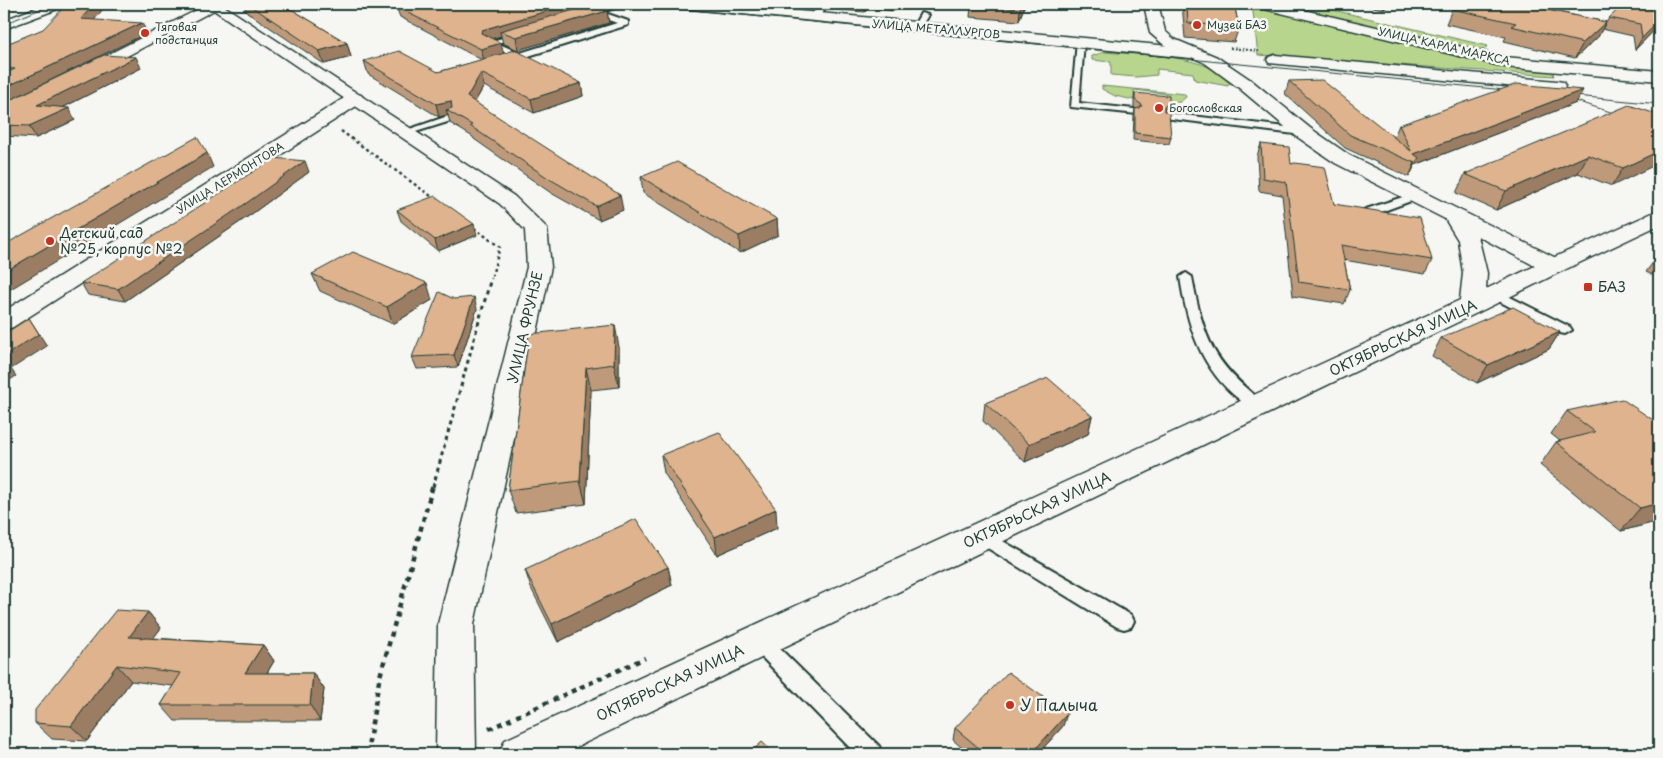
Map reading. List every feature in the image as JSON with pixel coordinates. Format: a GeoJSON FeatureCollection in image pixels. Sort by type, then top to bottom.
{"type":"FeatureCollection","features":[{"type":"Feature","properties":{"kind":"street"},"geometry":{"type":"LineString","coordinates":[[4,17],[38,4]]}},
{"type":"Feature","properties":{"kind":"street"},"geometry":{"type":"LineString","coordinates":[[4,25],[58,4]]}},
{"type":"Feature","properties":{"kind":"street","name":"УЛИЦА МЕТАЛЛУРГОВ"},"geometry":{"type":"LineString","coordinates":[[682,4],[771,8],[813,17],[920,21],[1080,42],[1190,53]]}},
{"type":"Feature","properties":{"kind":"street"},"geometry":{"type":"LineString","coordinates":[[1151,4],[1158,33],[1172,44],[1210,60],[1245,84],[1302,132],[1342,159],[1554,266]]}},
{"type":"Feature","properties":{"kind":"street","name":"УЛИЦА КАРЛА МАРКСА"},"geometry":{"type":"LineString","coordinates":[[1261,4],[1505,62],[1659,76]]}},
{"type":"Feature","properties":{"kind":"street"},"geometry":{"type":"LineString","coordinates":[[66,81],[214,5]]}},
{"type":"Feature","properties":{"kind":"street","name":"УЛИЦА ФРУНЗЕ"},"geometry":{"type":"LineString","coordinates":[[214,5],[507,200],[536,228],[539,267],[456,624],[456,754]]}},
{"type":"Feature","properties":{"kind":"street"},"geometry":{"type":"LineString","coordinates":[[1275,60],[1576,87]]}},
{"type":"Feature","properties":{"kind":"street"},"geometry":{"type":"LineString","coordinates":[[1600,86],[1619,72]]}},
{"type":"Feature","properties":{"kind":"street","name":"УЛИЦА ЛЕРМОНТОВА"},"geometry":{"type":"LineString","coordinates":[[4,322],[355,99]]}},
{"type":"Feature","properties":{"kind":"street"},"geometry":{"type":"LineString","coordinates":[[1453,215],[1469,240],[1475,273],[1484,300]]}},
{"type":"Feature","properties":{"kind":"street","name":"ОКТЯБРЬСКАЯ УЛИЦА"},"geometry":{"type":"LineString","coordinates":[[519,754],[1659,217]]}},
{"type":"Feature","properties":{"kind":"lane"},"geometry":{"type":"LineString","coordinates":[[574,18],[622,4]]}},
{"type":"Feature","properties":{"kind":"lane"},"geometry":{"type":"LineString","coordinates":[[813,17],[826,4]]}},
{"type":"Feature","properties":{"kind":"lane"},"geometry":{"type":"LineString","coordinates":[[519,56],[626,23],[594,12]]}},
{"type":"Feature","properties":{"kind":"lane"},"geometry":{"type":"LineString","coordinates":[[527,32],[489,43],[535,64]]}},
{"type":"Feature","properties":{"kind":"lane"},"geometry":{"type":"LineString","coordinates":[[1080,42],[1074,105],[1134,112]]}},
{"type":"Feature","properties":{"kind":"lane"},"geometry":{"type":"LineString","coordinates":[[1168,116],[1302,132]]}},
{"type":"Feature","properties":{"kind":"lane"},"geometry":{"type":"LineString","coordinates":[[406,132],[451,118]]}},
{"type":"Feature","properties":{"kind":"lane"},"geometry":{"type":"LineString","coordinates":[[1356,216],[1414,196]]}},
{"type":"Feature","properties":{"kind":"lane"},"geometry":{"type":"LineString","coordinates":[[1186,277],[1193,317],[1207,351],[1225,378],[1258,406]]}},
{"type":"Feature","properties":{"kind":"lane"},"geometry":{"type":"LineString","coordinates":[[1484,300],[1565,330]]}},
{"type":"Feature","properties":{"kind":"lane"},"geometry":{"type":"LineString","coordinates":[[982,536],[1124,621]]}},
{"type":"Feature","properties":{"kind":"lane"},"geometry":{"type":"LineString","coordinates":[[759,641],[871,754]]}},
{"type":"Feature","properties":{"kind":"path"},"geometry":{"type":"LineString","coordinates":[[324,118],[436,200]]}},
{"type":"Feature","properties":{"kind":"path"},"geometry":{"type":"LineString","coordinates":[[368,754],[380,680],[500,247],[468,224]]}},
{"type":"Feature","properties":{"kind":"green space"},"geometry":{"type":"Polygon","coordinates":[[[1252,4],[1488,61],[1552,70],[1554,76],[1258,55],[1252,4]]]}},
{"type":"Feature","properties":{"kind":"green space"},"geometry":{"type":"Polygon","coordinates":[[[1274,4],[1307,4],[1488,46],[1479,53],[1274,4]]]}},
{"type":"Feature","properties":{"kind":"green space"},"geometry":{"type":"Polygon","coordinates":[[[1104,52],[1153,55],[1190,61],[1207,66],[1220,74],[1230,84],[1228,86],[1195,80],[1193,73],[1157,69],[1157,75],[1136,77],[1111,75],[1111,62],[1092,60],[1092,56],[1104,52]]]}},
{"type":"Feature","properties":{"kind":"green space"},"geometry":{"type":"Polygon","coordinates":[[[1102,86],[1185,94],[1186,97],[1180,102],[1167,103],[1167,94],[1134,90],[1134,100],[1115,96],[1102,89],[1102,86]]]}},
{"type":"Feature","properties":{"kind":"building"},"geometry":{"type":"Polygon","coordinates":[[[67,4],[94,4],[81,19],[142,23],[4,88],[4,74],[15,69],[4,68],[4,45],[43,29],[67,4]]]}},
{"type":"Feature","properties":{"kind":"building"},"geometry":{"type":"Polygon","coordinates":[[[248,4],[283,4],[347,43],[319,51],[248,4]]]}},
{"type":"Feature","properties":{"kind":"building"},"geometry":{"type":"Polygon","coordinates":[[[400,4],[571,4],[482,30],[481,33],[501,43],[481,49],[396,7],[400,4]]]}},
{"type":"Feature","properties":{"kind":"building"},"geometry":{"type":"Polygon","coordinates":[[[831,4],[868,4],[865,7],[831,4]]]}},
{"type":"Feature","properties":{"kind":"building"},"geometry":{"type":"Polygon","coordinates":[[[873,4],[896,4],[895,6],[873,4]]]}},
{"type":"Feature","properties":{"kind":"building"},"geometry":{"type":"Polygon","coordinates":[[[972,4],[1022,4],[1020,9],[972,4]]]}},
{"type":"Feature","properties":{"kind":"building"},"geometry":{"type":"Polygon","coordinates":[[[1187,4],[1234,4],[1239,27],[1188,23],[1187,4]]]}},
{"type":"Feature","properties":{"kind":"building"},"geometry":{"type":"Polygon","coordinates":[[[1461,4],[1526,4],[1522,7],[1528,6],[1606,22],[1583,43],[1511,26],[1516,23],[1452,9],[1461,4]]]}},
{"type":"Feature","properties":{"kind":"building"},"geometry":{"type":"Polygon","coordinates":[[[1624,4],[1659,4],[1659,21],[1642,38],[1640,24],[1609,18],[1624,4]]]}},
{"type":"Feature","properties":{"kind":"building"},"geometry":{"type":"Polygon","coordinates":[[[592,5],[607,11],[516,37],[500,31],[592,5]]]}},
{"type":"Feature","properties":{"kind":"building"},"geometry":{"type":"Polygon","coordinates":[[[515,50],[581,83],[531,99],[481,73],[467,97],[620,195],[596,206],[548,178],[470,126],[472,125],[446,110],[452,108],[451,101],[436,104],[364,61],[399,51],[438,72],[515,50]]]}},
{"type":"Feature","properties":{"kind":"building"},"geometry":{"type":"Polygon","coordinates":[[[104,55],[136,57],[37,105],[69,108],[29,126],[4,125],[4,103],[104,55]]]}},
{"type":"Feature","properties":{"kind":"building"},"geometry":{"type":"Polygon","coordinates":[[[1322,80],[1411,151],[1399,125],[1517,84],[1583,90],[1414,154],[1419,158],[1415,163],[1350,135],[1289,81],[1322,80]]]}},
{"type":"Feature","properties":{"kind":"building"},"geometry":{"type":"Polygon","coordinates":[[[1135,93],[1169,96],[1169,104],[1164,106],[1164,111],[1169,113],[1171,137],[1135,133],[1135,109],[1140,108],[1142,105],[1135,100],[1135,93]]]}},
{"type":"Feature","properties":{"kind":"building"},"geometry":{"type":"Polygon","coordinates":[[[1629,105],[1659,115],[1659,151],[1623,168],[1588,155],[1506,191],[1465,174],[1629,105]]]}},
{"type":"Feature","properties":{"kind":"building"},"geometry":{"type":"Polygon","coordinates":[[[197,137],[207,153],[4,272],[4,245],[197,137]]]}},
{"type":"Feature","properties":{"kind":"building"},"geometry":{"type":"Polygon","coordinates":[[[1261,144],[1289,147],[1291,164],[1325,167],[1334,204],[1420,218],[1432,260],[1341,245],[1350,290],[1299,282],[1286,182],[1263,178],[1261,144]]]}},
{"type":"Feature","properties":{"kind":"building"},"geometry":{"type":"Polygon","coordinates":[[[274,158],[305,161],[248,202],[118,289],[81,283],[274,158]]]}},
{"type":"Feature","properties":{"kind":"building"},"geometry":{"type":"Polygon","coordinates":[[[677,162],[777,219],[739,236],[641,177],[677,162]]]}},
{"type":"Feature","properties":{"kind":"building"},"geometry":{"type":"Polygon","coordinates":[[[435,196],[474,224],[435,240],[397,210],[435,196]]]}},
{"type":"Feature","properties":{"kind":"building"},"geometry":{"type":"Polygon","coordinates":[[[353,252],[427,283],[387,307],[312,274],[353,252]]]}},
{"type":"Feature","properties":{"kind":"building"},"geometry":{"type":"Polygon","coordinates":[[[439,292],[454,299],[474,297],[454,355],[412,357],[439,292]]]}},
{"type":"Feature","properties":{"kind":"building"},"geometry":{"type":"Polygon","coordinates":[[[1513,307],[1560,332],[1488,365],[1441,338],[1513,307]]]}},
{"type":"Feature","properties":{"kind":"building"},"geometry":{"type":"Polygon","coordinates":[[[29,318],[39,334],[4,356],[4,334],[29,318]]]}},
{"type":"Feature","properties":{"kind":"building"},"geometry":{"type":"Polygon","coordinates":[[[615,325],[614,364],[586,368],[580,481],[508,490],[529,334],[615,325]]]}},
{"type":"Feature","properties":{"kind":"building"},"geometry":{"type":"Polygon","coordinates":[[[1048,378],[1092,416],[1029,444],[985,403],[1048,378]]]}},
{"type":"Feature","properties":{"kind":"building"},"geometry":{"type":"Polygon","coordinates":[[[1622,399],[1659,424],[1659,503],[1640,508],[1556,442],[1595,432],[1567,411],[1622,399]]]}},
{"type":"Feature","properties":{"kind":"building"},"geometry":{"type":"Polygon","coordinates":[[[719,432],[776,509],[715,537],[661,455],[719,432]]]}},
{"type":"Feature","properties":{"kind":"building"},"geometry":{"type":"Polygon","coordinates":[[[636,519],[668,567],[552,624],[525,570],[636,519]]]}},
{"type":"Feature","properties":{"kind":"building"},"geometry":{"type":"Polygon","coordinates":[[[116,610],[148,612],[129,637],[263,645],[245,673],[313,673],[310,705],[161,705],[181,673],[117,665],[71,726],[35,723],[35,710],[116,610]]]}},
{"type":"Feature","properties":{"kind":"building","name":"У Палыча"},"geometry":{"type":"Polygon","coordinates":[[[1008,672],[1067,714],[1031,754],[986,754],[955,728],[1008,672]]]}},
{"type":"Feature","properties":{"kind":"building"},"geometry":{"type":"Polygon","coordinates":[[[762,742],[775,754],[749,754],[762,742]]]}},
{"type":"Feature","properties":{"kind":"tram line"},"geometry":{"type":"LineString","coordinates":[[4,24],[53,4]]}},
{"type":"Feature","properties":{"kind":"tram line"},"geometry":{"type":"LineString","coordinates":[[650,4],[670,8],[1515,91]]}},
{"type":"Feature","properties":{"kind":"tram line"},"geometry":{"type":"LineString","coordinates":[[1565,95],[1659,104]]}},
{"type":"Feature","properties":{"kind":"tram line"},"geometry":{"type":"LineString","coordinates":[[1576,101],[1626,117]]}},
{"type":"Feature","properties":{"kind":"place","name":"Музей БАЗ"},"geometry":{"type":"Point","coordinates":[1197,25]}},
{"type":"Feature","properties":{"kind":"place","name":"Тяговая подстанция"},"geometry":{"type":"Point","coordinates":[145,33]}},
{"type":"Feature","properties":{"kind":"place","name":"Богословская"},"geometry":{"type":"Point","coordinates":[1159,108]}},
{"type":"Feature","properties":{"kind":"place","name":"Детский сад №25, корпус №2"},"geometry":{"type":"Point","coordinates":[50,241]}},
{"type":"Feature","properties":{"kind":"place","name":"БАЗ"},"geometry":{"type":"Point","coordinates":[1588,287]}},
{"type":"Feature","properties":{"kind":"place","name":"У Палыча"},"geometry":{"type":"Point","coordinates":[1010,705]}}]}
